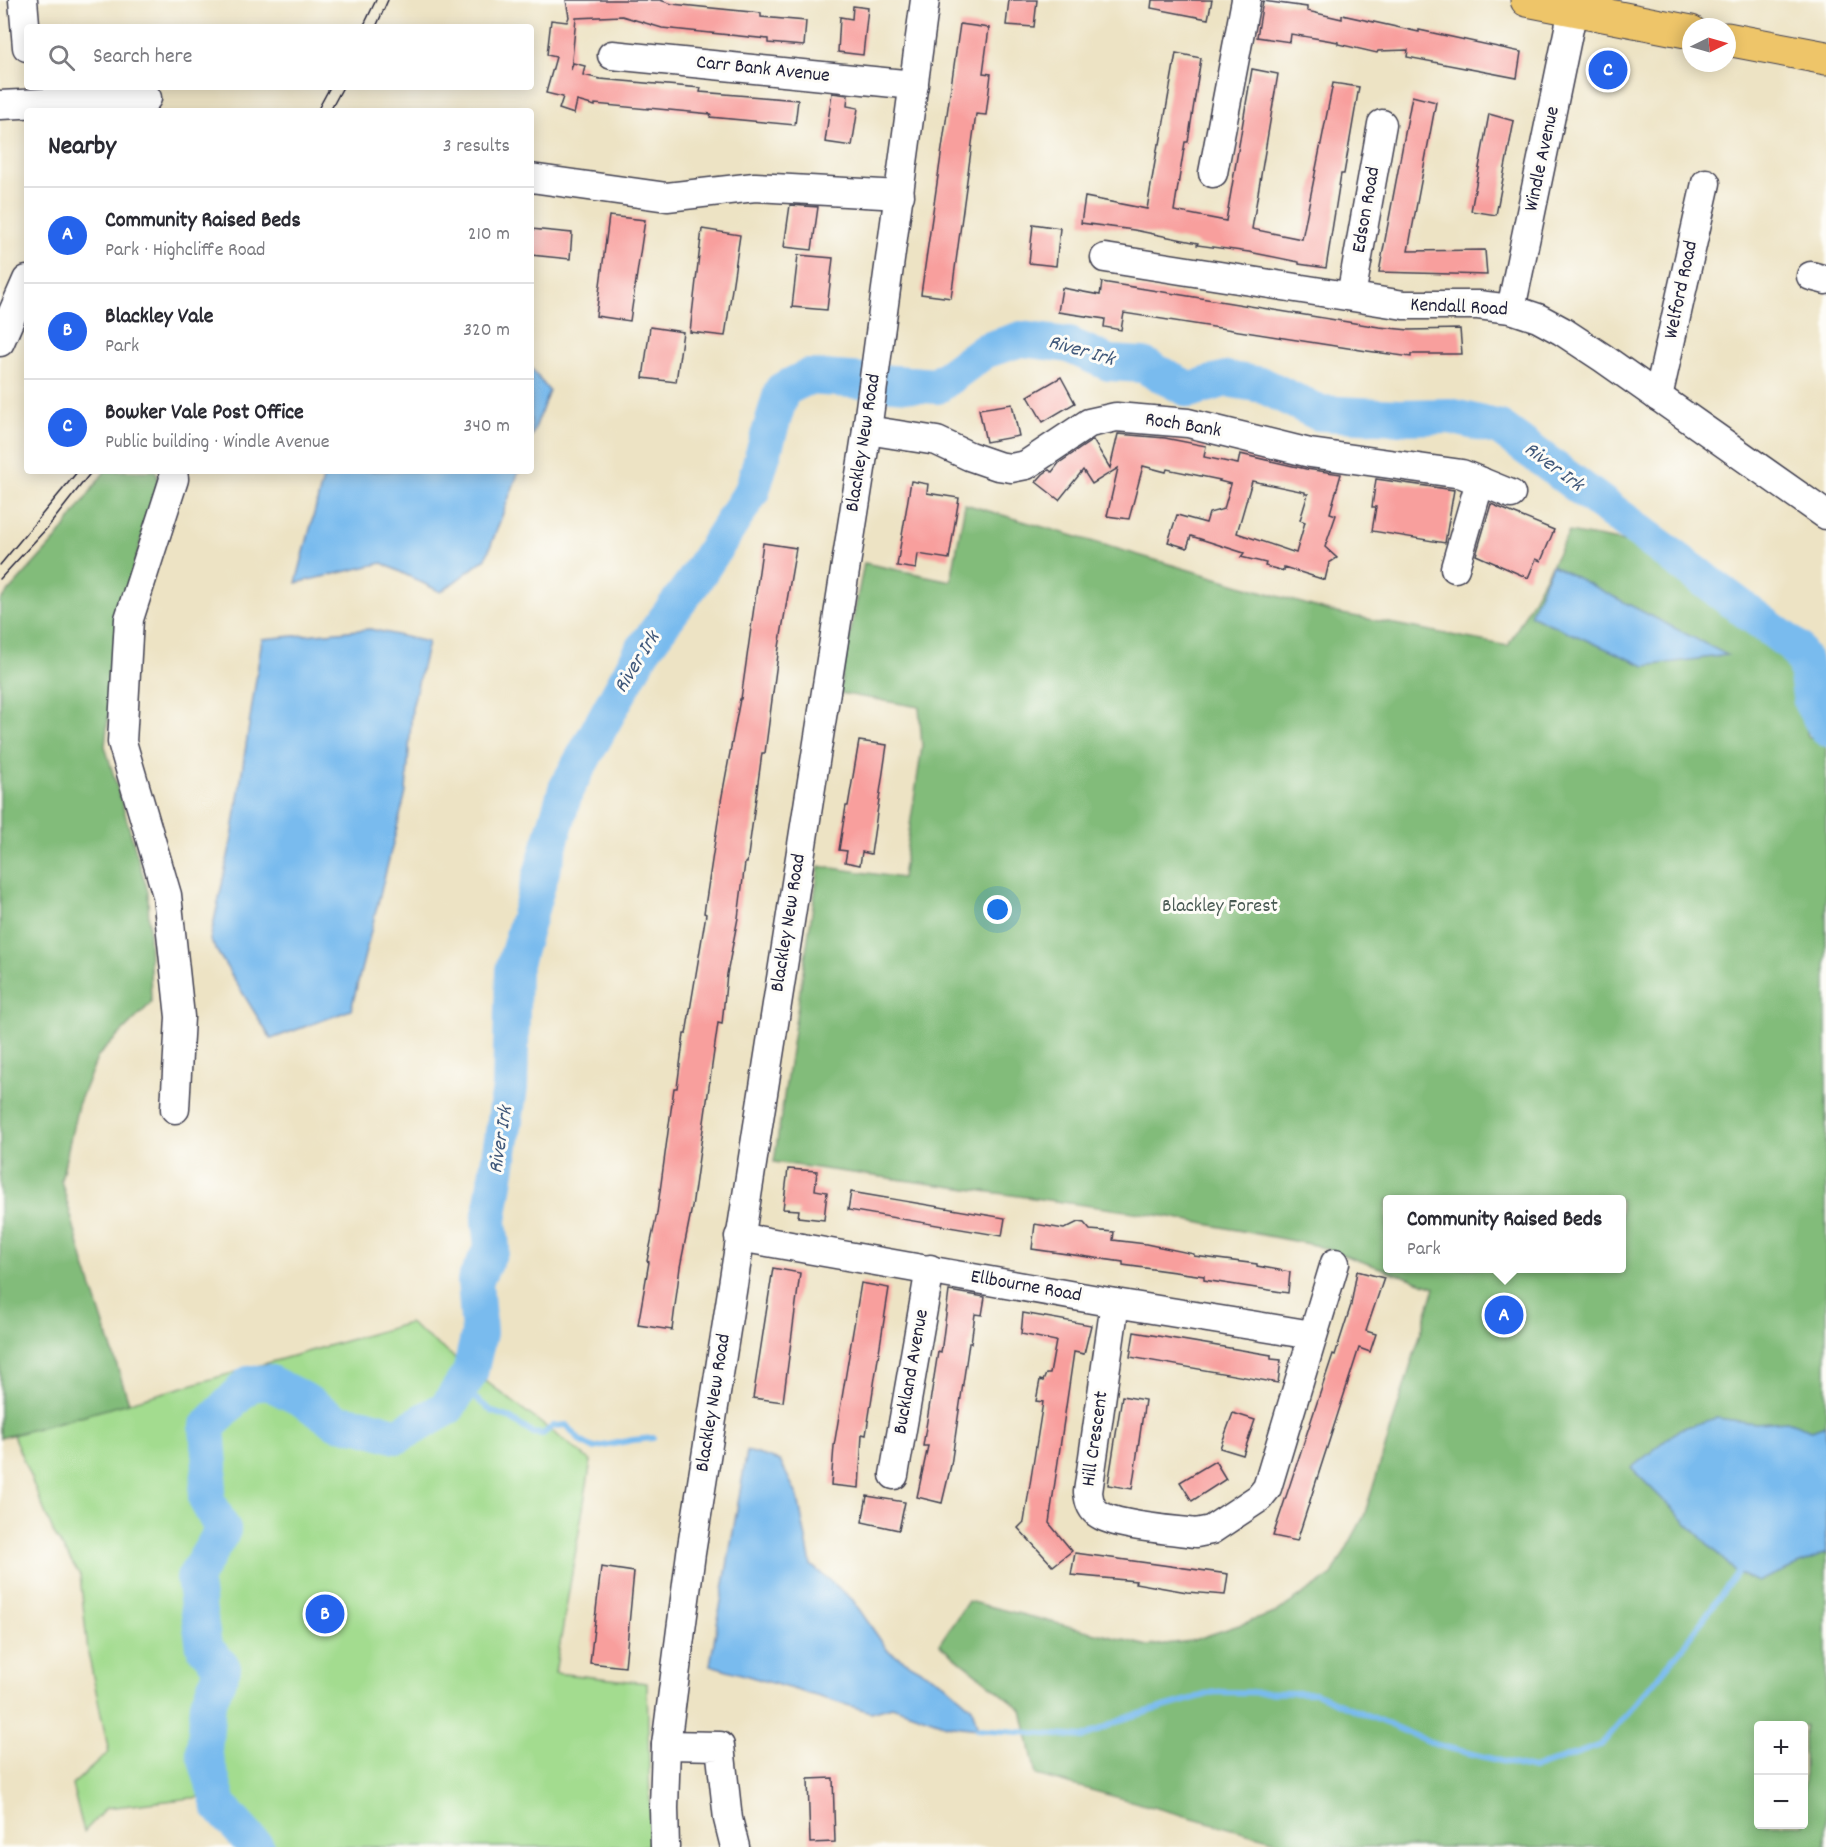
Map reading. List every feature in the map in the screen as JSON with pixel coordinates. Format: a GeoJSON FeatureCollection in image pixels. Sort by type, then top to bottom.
{"type":"FeatureCollection","features":[{"type":"Feature","properties":{"kind":"highway"},"geometry":{"type":"LineString","coordinates":[[1527,0],[1682,30]]}},
{"type":"Feature","properties":{"kind":"highway"},"geometry":{"type":"LineString","coordinates":[[1736,41],[1826,58]]}},
{"type":"Feature","properties":{"kind":"street"},"geometry":{"type":"LineString","coordinates":[[23,0],[25,24]]}},
{"type":"Feature","properties":{"kind":"street","name":"Blackley New Road"},"geometry":{"type":"LineString","coordinates":[[665,1847],[666,1745],[691,1553],[867,430],[925,0]]}},
{"type":"Feature","properties":{"kind":"street"},"geometry":{"type":"LineString","coordinates":[[1212,172],[1246,0]]}},
{"type":"Feature","properties":{"kind":"street","name":"Windle Avenue"},"geometry":{"type":"LineString","coordinates":[[1511,309],[1573,9]]}},
{"type":"Feature","properties":{"kind":"street","name":"Carr Bank Avenue"},"geometry":{"type":"LineString","coordinates":[[612,55],[914,85]]}},
{"type":"Feature","properties":{"kind":"street"},"geometry":{"type":"LineString","coordinates":[[0,105],[31,100],[147,98]]}},
{"type":"Feature","properties":{"kind":"street","name":"Edson Road"},"geometry":{"type":"LineString","coordinates":[[1351,296],[1382,123]]}},
{"type":"Feature","properties":{"kind":"street"},"geometry":{"type":"LineString","coordinates":[[534,178],[667,197],[755,187],[900,195]]}},
{"type":"Feature","properties":{"kind":"street","name":"Welford Road"},"geometry":{"type":"LineString","coordinates":[[1658,397],[1706,183]]}},
{"type":"Feature","properties":{"kind":"street","name":"Kendall Road"},"geometry":{"type":"LineString","coordinates":[[1105,258],[1404,305],[1478,305],[1511,309],[1538,318],[1562,331],[1826,515]]}},
{"type":"Feature","properties":{"kind":"street"},"geometry":{"type":"LineString","coordinates":[[0,342],[24,287]]}},
{"type":"Feature","properties":{"kind":"street","name":"Roch Bank"},"geometry":{"type":"LineString","coordinates":[[867,430],[937,441],[969,456],[1011,468],[1026,465],[1089,423],[1116,417],[1188,423],[1310,453],[1462,474],[1511,494]]}},
{"type":"Feature","properties":{"kind":"street"},"geometry":{"type":"LineString","coordinates":[[173,474],[174,479],[129,619],[122,742],[167,895],[180,1017],[176,1109]]}},
{"type":"Feature","properties":{"kind":"street"},"geometry":{"type":"LineString","coordinates":[[1455,568],[1480,482]]}},
{"type":"Feature","properties":{"kind":"street","name":"Ellbourne Road"},"geometry":{"type":"LineString","coordinates":[[739,1237],[1312,1335]]}},
{"type":"Feature","properties":{"kind":"street","name":"Hill Crescent"},"geometry":{"type":"LineString","coordinates":[[1115,1303],[1088,1492],[1089,1504],[1096,1512],[1115,1521],[1196,1533],[1203,1532],[1212,1530],[1259,1498],[1267,1488],[1335,1263]]}},
{"type":"Feature","properties":{"kind":"street","name":"Buckland Avenue"},"geometry":{"type":"LineString","coordinates":[[894,1475],[930,1269]]}},
{"type":"Feature","properties":{"kind":"street"},"geometry":{"type":"LineString","coordinates":[[666,1745],[720,1746],[728,1819],[735,1847]]}},
{"type":"Feature","properties":{"kind":"green space"},"geometry":{"type":"Polygon","coordinates":[[[103,474],[157,474],[158,481],[119,619],[105,746],[148,892],[151,1003],[98,1056],[78,1105],[61,1180],[84,1263],[129,1403],[0,1438],[0,601],[58,537],[103,474]]]}},
{"type":"Feature","properties":{"kind":"green space","name":"Blackley Forest"},"geometry":{"type":"Polygon","coordinates":[[[965,504],[1332,612],[1508,646],[1569,532],[1635,544],[1717,602],[1794,662],[1808,737],[1826,744],[1826,1847],[1298,1847],[1036,1775],[1022,1710],[939,1644],[968,1601],[1148,1646],[1191,1641],[1275,1613],[1332,1575],[1364,1516],[1435,1287],[1395,1273],[1626,1273],[1626,1195],[1383,1195],[1383,1269],[1314,1245],[1170,1217],[774,1162],[819,866],[902,878],[922,747],[919,707],[839,693],[864,563],[951,581],[965,504]]]}},
{"type":"Feature","properties":{"kind":"green space"},"geometry":{"type":"Polygon","coordinates":[[[409,1323],[591,1461],[555,1673],[647,1683],[651,1847],[263,1847],[200,1797],[106,1808],[84,1832],[72,1785],[109,1752],[88,1653],[80,1575],[54,1534],[13,1435],[409,1323]]]}},
{"type":"Feature","properties":{"kind":"water"},"geometry":{"type":"Polygon","coordinates":[[[534,372],[549,391],[534,431],[534,372]]]}},
{"type":"Feature","properties":{"kind":"water"},"geometry":{"type":"Polygon","coordinates":[[[324,474],[518,474],[486,558],[441,592],[382,563],[296,583],[324,474]]]}},
{"type":"Feature","properties":{"kind":"water"},"geometry":{"type":"Polygon","coordinates":[[[1552,565],[1727,655],[1645,666],[1530,615],[1552,565]]]}},
{"type":"Feature","properties":{"kind":"water"},"geometry":{"type":"Polygon","coordinates":[[[370,629],[428,642],[412,708],[406,792],[351,1010],[271,1039],[210,940],[232,838],[262,639],[370,629]]]}},
{"type":"Feature","properties":{"kind":"water"},"geometry":{"type":"Polygon","coordinates":[[[1716,1418],[1756,1423],[1787,1421],[1811,1430],[1826,1425],[1826,1553],[1757,1582],[1737,1573],[1631,1468],[1680,1429],[1716,1418]]]}},
{"type":"Feature","properties":{"kind":"water"},"geometry":{"type":"Polygon","coordinates":[[[747,1451],[780,1461],[798,1497],[811,1565],[852,1599],[888,1651],[944,1683],[972,1708],[978,1729],[946,1725],[892,1706],[871,1712],[710,1665],[747,1451]]]}},
{"type":"Feature","properties":{"kind":"building"},"geometry":{"type":"Polygon","coordinates":[[[566,0],[660,0],[672,4],[761,13],[761,17],[806,21],[804,46],[768,43],[768,39],[662,28],[622,16],[576,18],[571,70],[573,63],[585,66],[583,75],[600,79],[701,88],[700,92],[798,100],[795,125],[710,117],[711,114],[648,108],[595,104],[595,106],[577,101],[574,114],[559,109],[563,97],[546,93],[556,57],[547,55],[551,20],[567,22],[569,17],[566,0]]]}},
{"type":"Feature","properties":{"kind":"building"},"geometry":{"type":"Polygon","coordinates":[[[1009,0],[1037,0],[1034,27],[1006,25],[1009,0]]]}},
{"type":"Feature","properties":{"kind":"building"},"geometry":{"type":"Polygon","coordinates":[[[1152,0],[1212,0],[1208,19],[1151,8],[1152,0]]]}},
{"type":"Feature","properties":{"kind":"building"},"geometry":{"type":"Polygon","coordinates":[[[1263,1],[1307,7],[1307,11],[1342,19],[1342,15],[1521,52],[1517,78],[1407,57],[1408,50],[1378,51],[1377,53],[1338,44],[1338,42],[1291,34],[1290,42],[1257,37],[1263,1]]]}},
{"type":"Feature","properties":{"kind":"building"},"geometry":{"type":"Polygon","coordinates":[[[853,6],[868,8],[863,55],[838,52],[840,17],[852,19],[853,6]]]}},
{"type":"Feature","properties":{"kind":"building"},"geometry":{"type":"Polygon","coordinates":[[[960,24],[989,28],[983,73],[991,74],[986,115],[976,114],[951,298],[921,294],[960,24]]]}},
{"type":"Feature","properties":{"kind":"building"},"geometry":{"type":"Polygon","coordinates":[[[1176,53],[1201,58],[1174,211],[1226,221],[1252,69],[1278,74],[1252,229],[1302,239],[1333,83],[1359,87],[1344,174],[1341,174],[1326,268],[1249,252],[1197,245],[1198,243],[1134,230],[1081,223],[1085,197],[1147,209],[1176,53]]]}},
{"type":"Feature","properties":{"kind":"building"},"geometry":{"type":"Polygon","coordinates":[[[832,93],[848,95],[847,106],[858,108],[852,146],[825,142],[832,93]]]}},
{"type":"Feature","properties":{"kind":"building"},"geometry":{"type":"Polygon","coordinates":[[[1412,96],[1436,102],[1408,251],[1485,250],[1487,275],[1379,272],[1412,96]]]}},
{"type":"Feature","properties":{"kind":"building"},"geometry":{"type":"Polygon","coordinates":[[[1489,114],[1514,121],[1496,215],[1471,211],[1489,114]]]}},
{"type":"Feature","properties":{"kind":"building"},"geometry":{"type":"Polygon","coordinates":[[[790,205],[818,207],[812,250],[784,247],[790,205]]]}},
{"type":"Feature","properties":{"kind":"building"},"geometry":{"type":"Polygon","coordinates":[[[609,216],[645,220],[630,321],[596,316],[609,216]]]}},
{"type":"Feature","properties":{"kind":"building"},"geometry":{"type":"Polygon","coordinates":[[[1033,224],[1060,228],[1056,266],[1029,263],[1033,224]]]}},
{"type":"Feature","properties":{"kind":"building"},"geometry":{"type":"Polygon","coordinates":[[[534,229],[572,233],[570,259],[534,255],[534,229]]]}},
{"type":"Feature","properties":{"kind":"building"},"geometry":{"type":"Polygon","coordinates":[[[702,229],[740,235],[725,336],[690,332],[702,229]]]}},
{"type":"Feature","properties":{"kind":"building"},"geometry":{"type":"Polygon","coordinates":[[[798,255],[833,258],[827,310],[792,307],[798,255]]]}},
{"type":"Feature","properties":{"kind":"building"},"geometry":{"type":"Polygon","coordinates":[[[1102,282],[1379,327],[1409,330],[1460,329],[1462,354],[1411,354],[1411,357],[1124,313],[1121,330],[1104,327],[1105,319],[1058,312],[1062,288],[1100,295],[1102,282]]]}},
{"type":"Feature","properties":{"kind":"building"},"geometry":{"type":"Polygon","coordinates":[[[650,327],[683,332],[676,382],[643,378],[650,327]]]}},
{"type":"Feature","properties":{"kind":"building"},"geometry":{"type":"Polygon","coordinates":[[[1061,377],[1075,403],[1043,422],[1028,396],[1061,377]]]}},
{"type":"Feature","properties":{"kind":"building"},"geometry":{"type":"Polygon","coordinates":[[[1012,404],[1019,436],[986,442],[979,409],[1012,404]]]}},
{"type":"Feature","properties":{"kind":"building"},"geometry":{"type":"Polygon","coordinates":[[[1118,434],[1165,438],[1206,446],[1204,457],[1238,464],[1240,454],[1306,469],[1341,474],[1330,513],[1336,515],[1325,547],[1337,558],[1329,563],[1325,580],[1284,567],[1284,571],[1265,566],[1266,563],[1241,557],[1244,553],[1191,536],[1187,548],[1168,542],[1177,515],[1206,523],[1209,513],[1224,509],[1231,484],[1220,480],[1143,466],[1129,519],[1107,516],[1118,468],[1092,484],[1083,470],[1059,500],[1036,482],[1043,474],[1049,470],[1052,472],[1059,463],[1093,440],[1110,468],[1118,434]],[[1252,481],[1237,533],[1296,553],[1305,522],[1300,520],[1308,494],[1252,481]]]}},
{"type":"Feature","properties":{"kind":"building"},"geometry":{"type":"Polygon","coordinates":[[[1376,479],[1454,490],[1445,543],[1372,531],[1376,507],[1372,507],[1376,479]]]}},
{"type":"Feature","properties":{"kind":"building"},"geometry":{"type":"Polygon","coordinates":[[[911,481],[928,484],[927,493],[959,498],[949,559],[918,554],[916,569],[897,566],[911,481]]]}},
{"type":"Feature","properties":{"kind":"building"},"geometry":{"type":"Polygon","coordinates":[[[1491,504],[1554,530],[1541,561],[1536,559],[1528,578],[1476,555],[1491,504]]]}},
{"type":"Feature","properties":{"kind":"building"},"geometry":{"type":"Polygon","coordinates":[[[763,543],[796,548],[779,647],[765,753],[762,753],[747,863],[745,863],[738,918],[727,974],[722,1024],[718,1023],[672,1330],[638,1325],[649,1262],[647,1261],[657,1213],[674,1088],[677,1088],[684,1034],[686,1034],[706,914],[704,913],[721,801],[741,699],[763,543]]]}},
{"type":"Feature","properties":{"kind":"building"},"geometry":{"type":"Polygon","coordinates":[[[859,741],[887,745],[871,854],[862,852],[860,865],[845,862],[847,851],[839,850],[859,741]]]}},
{"type":"Feature","properties":{"kind":"building"},"geometry":{"type":"Polygon","coordinates":[[[788,1169],[817,1171],[815,1190],[827,1192],[824,1220],[798,1217],[799,1210],[783,1209],[788,1169]]]}},
{"type":"Feature","properties":{"kind":"building"},"geometry":{"type":"Polygon","coordinates":[[[851,1192],[1005,1218],[1002,1236],[848,1210],[851,1192]]]}},
{"type":"Feature","properties":{"kind":"building"},"geometry":{"type":"Polygon","coordinates":[[[1078,1222],[1084,1223],[1090,1230],[1114,1232],[1113,1240],[1146,1244],[1194,1254],[1194,1256],[1257,1264],[1257,1266],[1290,1272],[1288,1293],[1204,1280],[1204,1276],[1123,1265],[1123,1262],[1032,1249],[1035,1224],[1064,1229],[1078,1222]]]}},
{"type":"Feature","properties":{"kind":"building"},"geometry":{"type":"Polygon","coordinates":[[[773,1268],[800,1273],[783,1402],[753,1398],[773,1268]]]}},
{"type":"Feature","properties":{"kind":"building"},"geometry":{"type":"Polygon","coordinates":[[[1357,1271],[1384,1278],[1366,1331],[1376,1334],[1370,1352],[1359,1348],[1297,1541],[1273,1536],[1351,1305],[1357,1271]]]}},
{"type":"Feature","properties":{"kind":"building"},"geometry":{"type":"Polygon","coordinates":[[[861,1283],[889,1288],[866,1435],[862,1434],[859,1488],[831,1485],[834,1446],[861,1283]]]}},
{"type":"Feature","properties":{"kind":"building"},"geometry":{"type":"Polygon","coordinates":[[[949,1291],[985,1297],[982,1315],[975,1314],[951,1465],[942,1503],[917,1497],[928,1446],[923,1446],[938,1352],[941,1353],[949,1291]]]}},
{"type":"Feature","properties":{"kind":"building"},"geometry":{"type":"Polygon","coordinates":[[[1023,1313],[1091,1325],[1084,1354],[1074,1352],[1049,1523],[1072,1551],[1053,1566],[1018,1528],[1024,1522],[1043,1402],[1036,1401],[1040,1380],[1043,1381],[1046,1374],[1050,1374],[1056,1341],[1021,1334],[1023,1313]]]}},
{"type":"Feature","properties":{"kind":"building"},"geometry":{"type":"Polygon","coordinates":[[[1134,1332],[1271,1355],[1271,1359],[1281,1360],[1278,1383],[1130,1357],[1134,1332]]]}},
{"type":"Feature","properties":{"kind":"building"},"geometry":{"type":"Polygon","coordinates":[[[1122,1396],[1145,1400],[1132,1489],[1108,1485],[1122,1396]]]}},
{"type":"Feature","properties":{"kind":"building"},"geometry":{"type":"Polygon","coordinates":[[[1233,1413],[1255,1420],[1243,1455],[1220,1448],[1233,1413]]]}},
{"type":"Feature","properties":{"kind":"building"},"geometry":{"type":"Polygon","coordinates":[[[1215,1461],[1226,1479],[1192,1501],[1180,1482],[1215,1461]]]}},
{"type":"Feature","properties":{"kind":"building"},"geometry":{"type":"Polygon","coordinates":[[[867,1496],[905,1502],[899,1530],[862,1522],[867,1496]]]}},
{"type":"Feature","properties":{"kind":"building"},"geometry":{"type":"Polygon","coordinates":[[[1075,1553],[1228,1574],[1225,1595],[1187,1592],[1135,1583],[1136,1581],[1071,1575],[1075,1553]]]}},
{"type":"Feature","properties":{"kind":"building"},"geometry":{"type":"Polygon","coordinates":[[[601,1567],[634,1572],[625,1667],[590,1663],[601,1567]]]}},
{"type":"Feature","properties":{"kind":"building"},"geometry":{"type":"Polygon","coordinates":[[[833,1778],[835,1842],[810,1843],[808,1779],[833,1778]]]}},
{"type":"Feature","properties":{"kind":"waterway","name":"River Irk"},"geometry":{"type":"LineString","coordinates":[[256,1847],[220,1807],[204,1753],[208,1703],[223,1668],[204,1647],[194,1578],[223,1530],[206,1499],[210,1466],[207,1427],[249,1384],[268,1382],[302,1399],[337,1422],[364,1426],[397,1436],[447,1408],[470,1373],[479,1333],[475,1281],[492,1247],[489,1221],[510,1088],[513,970],[566,789],[642,651],[694,581],[752,491],[782,390],[808,377],[937,386],[984,351],[1021,339],[1069,345],[1109,363],[1143,365],[1190,390],[1226,379],[1262,385],[1319,413],[1399,417],[1450,416],[1500,428],[1795,647],[1805,664],[1811,702],[1826,728]]}},
{"type":"Feature","properties":{"kind":"waterway"},"geometry":{"type":"LineString","coordinates":[[461,1387],[493,1412],[508,1417],[532,1433],[543,1434],[553,1426],[567,1425],[580,1441],[593,1448],[653,1438]]}},
{"type":"Feature","properties":{"kind":"waterway"},"geometry":{"type":"LineString","coordinates":[[978,1729],[1083,1737],[1126,1718],[1215,1692],[1315,1693],[1437,1745],[1533,1769],[1601,1745],[1680,1651],[1737,1573]]}},
{"type":"Feature","properties":{"kind":"tram line"},"geometry":{"type":"LineString","coordinates":[[364,24],[376,0]]}},
{"type":"Feature","properties":{"kind":"tram line"},"geometry":{"type":"LineString","coordinates":[[377,24],[388,0]]}},
{"type":"Feature","properties":{"kind":"tram line"},"geometry":{"type":"LineString","coordinates":[[319,108],[328,90]]}},
{"type":"Feature","properties":{"kind":"tram line"},"geometry":{"type":"LineString","coordinates":[[332,108],[341,90]]}},
{"type":"Feature","properties":{"kind":"tram line"},"geometry":{"type":"LineString","coordinates":[[0,565],[76,474]]}},
{"type":"Feature","properties":{"kind":"tram line"},"geometry":{"type":"LineString","coordinates":[[0,579],[48,527],[90,474]]}},
{"type":"Feature","properties":{"kind":"place","name":"Bowker Vale Post Office"},"geometry":{"type":"Point","coordinates":[1608,70]}},
{"type":"Feature","properties":{"kind":"place","name":"Community Raised Beds"},"geometry":{"type":"Point","coordinates":[1504,1315]}},
{"type":"Feature","properties":{"kind":"place","name":"Blackley Vale"},"geometry":{"type":"Point","coordinates":[325,1614]}}]}
